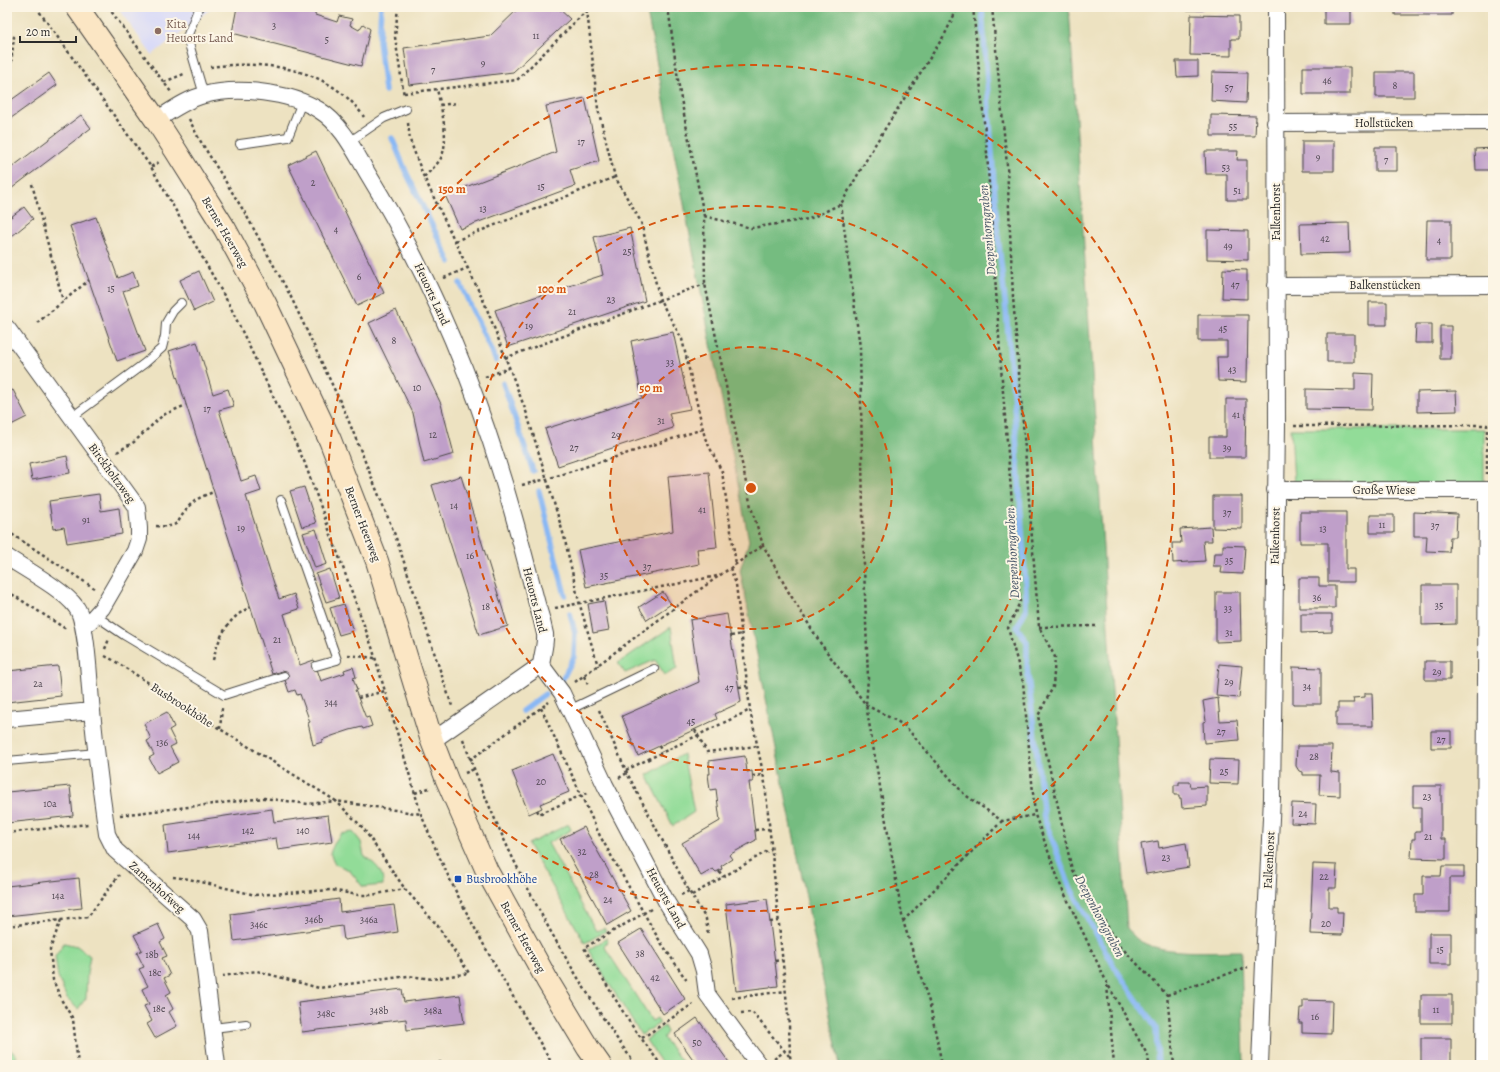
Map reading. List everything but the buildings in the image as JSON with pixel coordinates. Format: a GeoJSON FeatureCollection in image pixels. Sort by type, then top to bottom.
{"type":"FeatureCollection","features":[{"type":"Feature","properties":{"kind":"main road","name":"Berner Heerweg"},"geometry":{"type":"LineString","coordinates":[[77,7],[156,120],[225,229],[265,303],[330,440],[377,561],[432,741],[447,780],[487,871],[547,980],[600,1065]]}},
{"type":"Feature","properties":{"kind":"street","name":"Falkenhorst"},"geometry":{"type":"LineString","coordinates":[[1260,1065],[1272,798],[1277,426],[1275,124],[1276,7]]}},
{"type":"Feature","properties":{"kind":"street","name":"Heuorts Land"},"geometry":{"type":"LineString","coordinates":[[156,120],[180,105],[204,95],[242,90],[271,93],[302,102],[319,110],[334,122],[348,142],[394,216],[429,285],[471,382],[507,489],[545,635],[541,665],[562,693],[605,785],[667,903],[699,954],[704,972],[703,997],[759,1065]]}},
{"type":"Feature","properties":{"kind":"street","name":"Hollstücken"},"geometry":{"type":"LineString","coordinates":[[1275,124],[1493,122]]}},
{"type":"Feature","properties":{"kind":"street","name":"Balkenstücken"},"geometry":{"type":"LineString","coordinates":[[1276,286],[1493,285]]}},
{"type":"Feature","properties":{"kind":"street","name":"Birckholtzweg"},"geometry":{"type":"LineString","coordinates":[[7,328],[137,507],[140,528],[135,551],[96,616]]}},
{"type":"Feature","properties":{"kind":"street","name":"Große Wiese"},"geometry":{"type":"LineString","coordinates":[[1275,490],[1490,490]]}},
{"type":"Feature","properties":{"kind":"street"},"geometry":{"type":"LineString","coordinates":[[1484,1065],[1490,490]]}},
{"type":"Feature","properties":{"kind":"street"},"geometry":{"type":"LineString","coordinates":[[7,558],[71,601],[80,612],[82,623],[89,622],[96,616]]}},
{"type":"Feature","properties":{"kind":"street","name":"Zamenhofweg"},"geometry":{"type":"LineString","coordinates":[[82,623],[107,834],[115,850],[193,919],[200,931],[217,1065]]}},
{"type":"Feature","properties":{"kind":"street"},"geometry":{"type":"LineString","coordinates":[[432,741],[541,665]]}},
{"type":"Feature","properties":{"kind":"street"},"geometry":{"type":"LineString","coordinates":[[7,718],[92,711]]}},
{"type":"Feature","properties":{"kind":"lane"},"geometry":{"type":"LineString","coordinates":[[199,7],[187,37],[204,95]]}},
{"type":"Feature","properties":{"kind":"lane"},"geometry":{"type":"LineString","coordinates":[[240,144],[288,137],[302,102]]}},
{"type":"Feature","properties":{"kind":"lane"},"geometry":{"type":"LineString","coordinates":[[348,142],[384,118],[406,108]]}},
{"type":"Feature","properties":{"kind":"lane"},"geometry":{"type":"LineString","coordinates":[[72,418],[145,363],[162,348],[166,323],[173,311],[182,303]]}},
{"type":"Feature","properties":{"kind":"lane"},"geometry":{"type":"LineString","coordinates":[[281,500],[337,660],[316,666]]}},
{"type":"Feature","properties":{"kind":"lane"},"geometry":{"type":"LineString","coordinates":[[96,616],[224,695],[284,676]]}},
{"type":"Feature","properties":{"kind":"lane"},"geometry":{"type":"LineString","coordinates":[[569,710],[654,670]]}},
{"type":"Feature","properties":{"kind":"lane"},"geometry":{"type":"LineString","coordinates":[[7,761],[97,753]]}},
{"type":"Feature","properties":{"kind":"lane"},"geometry":{"type":"LineString","coordinates":[[213,1028],[246,1024]]}},
{"type":"Feature","properties":{"kind":"path"},"geometry":{"type":"LineString","coordinates":[[36,7],[151,167],[230,306],[304,461],[375,658],[421,814],[431,838],[461,902],[503,979],[553,1065]]}},
{"type":"Feature","properties":{"kind":"path"},"geometry":{"type":"LineString","coordinates":[[108,7],[173,95]]}},
{"type":"Feature","properties":{"kind":"path"},"geometry":{"type":"LineString","coordinates":[[398,7],[395,37],[410,140],[424,177],[485,304],[526,414],[564,536],[579,602],[598,666]]}},
{"type":"Feature","properties":{"kind":"path"},"geometry":{"type":"LineString","coordinates":[[668,7],[680,94],[704,216],[705,284],[751,507],[763,545],[788,591],[821,644],[866,705],[904,725],[964,794],[1002,821]]}},
{"type":"Feature","properties":{"kind":"path"},"geometry":{"type":"LineString","coordinates":[[704,216],[751,228],[809,219],[841,204],[876,143],[945,34],[958,7]]}},
{"type":"Feature","properties":{"kind":"path"},"geometry":{"type":"LineString","coordinates":[[973,7],[987,153],[1000,367],[1020,602],[1008,628],[1023,682],[1035,815],[1060,884],[1107,983],[1148,1056],[1148,1065]]}},
{"type":"Feature","properties":{"kind":"path"},"geometry":{"type":"LineString","coordinates":[[992,7],[1007,165],[1013,297],[1039,627],[1055,657],[1053,687],[1038,716],[1072,870],[1120,946],[1167,995],[1174,1065]]}},
{"type":"Feature","properties":{"kind":"path"},"geometry":{"type":"LineString","coordinates":[[404,93],[517,80],[587,8]]}},
{"type":"Feature","properties":{"kind":"path"},"geometry":{"type":"LineString","coordinates":[[587,8],[598,109],[615,177],[641,222],[660,300],[682,339],[705,438],[722,472],[736,564]]}},
{"type":"Feature","properties":{"kind":"path"},"geometry":{"type":"LineString","coordinates":[[7,36],[14,37],[10,73],[7,73]]}},
{"type":"Feature","properties":{"kind":"path"},"geometry":{"type":"LineString","coordinates":[[424,177],[441,157],[444,149],[444,125],[437,89]]}},
{"type":"Feature","properties":{"kind":"path"},"geometry":{"type":"LineString","coordinates":[[440,105],[458,103]]}},
{"type":"Feature","properties":{"kind":"path"},"geometry":{"type":"LineString","coordinates":[[454,241],[615,177]]}},
{"type":"Feature","properties":{"kind":"path"},"geometry":{"type":"LineString","coordinates":[[32,184],[63,301]]}},
{"type":"Feature","properties":{"kind":"path"},"geometry":{"type":"LineString","coordinates":[[841,204],[860,347],[864,567],[868,678],[866,705],[903,921],[930,1005],[942,1065]]}},
{"type":"Feature","properties":{"kind":"path"},"geometry":{"type":"LineString","coordinates":[[429,285],[467,268]]}},
{"type":"Feature","properties":{"kind":"path"},"geometry":{"type":"LineString","coordinates":[[37,323],[89,280]]}},
{"type":"Feature","properties":{"kind":"path"},"geometry":{"type":"LineString","coordinates":[[505,358],[705,284]]}},
{"type":"Feature","properties":{"kind":"path"},"geometry":{"type":"LineString","coordinates":[[471,382],[509,368]]}},
{"type":"Feature","properties":{"kind":"path"},"geometry":{"type":"LineString","coordinates":[[115,453],[134,442],[163,415],[186,405]]}},
{"type":"Feature","properties":{"kind":"path"},"geometry":{"type":"LineString","coordinates":[[1277,426],[1487,425],[1490,490]]}},
{"type":"Feature","properties":{"kind":"path"},"geometry":{"type":"LineString","coordinates":[[507,489],[547,479],[703,429]]}},
{"type":"Feature","properties":{"kind":"path"},"geometry":{"type":"LineString","coordinates":[[154,526],[168,527],[176,524],[190,506],[200,497],[214,492]]}},
{"type":"Feature","properties":{"kind":"path"},"geometry":{"type":"LineString","coordinates":[[7,531],[108,596]]}},
{"type":"Feature","properties":{"kind":"path"},"geometry":{"type":"LineString","coordinates":[[470,760],[692,595],[763,545]]}},
{"type":"Feature","properties":{"kind":"path"},"geometry":{"type":"LineString","coordinates":[[730,568],[736,584],[750,710],[763,776],[786,992],[790,1056],[792,1065]]}},
{"type":"Feature","properties":{"kind":"path"},"geometry":{"type":"LineString","coordinates":[[539,612],[579,602],[719,576]]}},
{"type":"Feature","properties":{"kind":"path"},"geometry":{"type":"LineString","coordinates":[[7,591],[85,641]]}},
{"type":"Feature","properties":{"kind":"path"},"geometry":{"type":"LineString","coordinates":[[213,660],[216,649],[229,623],[251,607]]}},
{"type":"Feature","properties":{"kind":"path"},"geometry":{"type":"LineString","coordinates":[[1039,627],[1097,626]]}},
{"type":"Feature","properties":{"kind":"path","name":"Busbrookhöhe"},"geometry":{"type":"LineString","coordinates":[[113,627],[102,656],[113,660],[336,801],[421,814]]}},
{"type":"Feature","properties":{"kind":"path"},"geometry":{"type":"LineString","coordinates":[[730,636],[742,634]]}},
{"type":"Feature","properties":{"kind":"path"},"geometry":{"type":"LineString","coordinates":[[350,655],[375,658]]}},
{"type":"Feature","properties":{"kind":"path"},"geometry":{"type":"LineString","coordinates":[[584,676],[627,772],[689,890],[706,919],[709,941]]}},
{"type":"Feature","properties":{"kind":"path"},"geometry":{"type":"LineString","coordinates":[[739,687],[747,686]]}},
{"type":"Feature","properties":{"kind":"path"},"geometry":{"type":"LineString","coordinates":[[358,698],[385,691]]}},
{"type":"Feature","properties":{"kind":"path"},"geometry":{"type":"LineString","coordinates":[[220,729],[224,695]]}},
{"type":"Feature","properties":{"kind":"path"},"geometry":{"type":"LineString","coordinates":[[541,708],[600,836],[658,938],[703,997]]}},
{"type":"Feature","properties":{"kind":"path"},"geometry":{"type":"LineString","coordinates":[[537,810],[539,814],[605,785],[662,752],[750,710]]}},
{"type":"Feature","properties":{"kind":"path"},"geometry":{"type":"LineString","coordinates":[[695,730],[707,752],[757,746]]}},
{"type":"Feature","properties":{"kind":"path"},"geometry":{"type":"LineString","coordinates":[[462,738],[506,846],[534,903],[584,990],[617,1040],[636,1065]]}},
{"type":"Feature","properties":{"kind":"path"},"geometry":{"type":"LineString","coordinates":[[659,746],[662,752]]}},
{"type":"Feature","properties":{"kind":"path"},"geometry":{"type":"LineString","coordinates":[[752,776],[763,776]]}},
{"type":"Feature","properties":{"kind":"path"},"geometry":{"type":"LineString","coordinates":[[7,833],[264,798],[308,804],[336,801],[364,828],[405,890],[437,925],[469,973],[433,979],[408,976],[319,988],[257,971],[206,978]]}},
{"type":"Feature","properties":{"kind":"path"},"geometry":{"type":"LineString","coordinates":[[903,921],[1002,821],[1035,815]]}},
{"type":"Feature","properties":{"kind":"path"},"geometry":{"type":"LineString","coordinates":[[755,830],[769,829]]}},
{"type":"Feature","properties":{"kind":"path"},"geometry":{"type":"LineString","coordinates":[[692,895],[771,849]]}},
{"type":"Feature","properties":{"kind":"path"},"geometry":{"type":"LineString","coordinates":[[7,926],[88,917],[129,861]]}},
{"type":"Feature","properties":{"kind":"path"},"geometry":{"type":"LineString","coordinates":[[719,871],[723,877]]}},
{"type":"Feature","properties":{"kind":"path"},"geometry":{"type":"LineString","coordinates":[[142,874],[189,879],[255,894],[331,890],[358,895],[371,895],[405,890]]}},
{"type":"Feature","properties":{"kind":"path"},"geometry":{"type":"LineString","coordinates":[[661,1065],[630,1023],[584,948],[644,913],[667,903],[689,890]]}},
{"type":"Feature","properties":{"kind":"path"},"geometry":{"type":"LineString","coordinates":[[61,920],[50,949],[53,980],[62,1001],[73,1019],[78,1065]]}},
{"type":"Feature","properties":{"kind":"path"},"geometry":{"type":"LineString","coordinates":[[770,922],[778,921]]}},
{"type":"Feature","properties":{"kind":"path"},"geometry":{"type":"LineString","coordinates":[[775,961],[782,960]]}},
{"type":"Feature","properties":{"kind":"path"},"geometry":{"type":"LineString","coordinates":[[1167,995],[1264,962]]}},
{"type":"Feature","properties":{"kind":"path"},"geometry":{"type":"LineString","coordinates":[[1107,983],[1114,1065]]}},
{"type":"Feature","properties":{"kind":"path"},"geometry":{"type":"LineString","coordinates":[[642,1038],[717,987],[725,998],[786,992]]}},
{"type":"Feature","properties":{"kind":"path"},"geometry":{"type":"LineString","coordinates":[[737,1014],[752,1012],[790,1056]]}},
{"type":"Feature","properties":{"kind":"shaded area","name":"Kita Heuorts Land"},"geometry":{"type":"Polygon","coordinates":[[[117,7],[213,7],[152,55],[117,7]]]}},
{"type":"Feature","properties":{"kind":"green space"},"geometry":{"type":"Polygon","coordinates":[[[646,7],[1069,7],[1127,928],[1137,939],[1159,948],[1202,952],[1241,951],[1244,1065],[840,1065],[740,570],[749,541],[646,7]]]}},
{"type":"Feature","properties":{"kind":"green space"},"geometry":{"type":"Polygon","coordinates":[[[1291,429],[1484,429],[1484,484],[1294,482],[1291,429]]]}},
{"type":"Feature","properties":{"kind":"green space"},"geometry":{"type":"Polygon","coordinates":[[[671,627],[677,669],[665,675],[655,660],[625,673],[618,663],[671,627]]]}},
{"type":"Feature","properties":{"kind":"green space"},"geometry":{"type":"Polygon","coordinates":[[[683,754],[694,812],[673,826],[647,775],[683,754]]]}},
{"type":"Feature","properties":{"kind":"green space"},"geometry":{"type":"Polygon","coordinates":[[[569,824],[571,830],[548,843],[596,931],[604,928],[606,931],[585,943],[528,844],[569,824]]]}},
{"type":"Feature","properties":{"kind":"green space"},"geometry":{"type":"Polygon","coordinates":[[[353,832],[361,842],[364,856],[380,871],[383,885],[363,887],[349,870],[335,864],[330,853],[334,844],[341,834],[353,832]]]}},
{"type":"Feature","properties":{"kind":"green space"},"geometry":{"type":"Polygon","coordinates":[[[607,938],[608,942],[604,946],[652,1021],[657,1018],[660,1023],[641,1035],[588,950],[607,938]]]}},
{"type":"Feature","properties":{"kind":"green space"},"geometry":{"type":"Polygon","coordinates":[[[64,943],[77,946],[90,956],[87,973],[86,998],[78,1009],[67,999],[58,977],[55,956],[64,943]]]}},
{"type":"Feature","properties":{"kind":"green space"},"geometry":{"type":"Polygon","coordinates":[[[664,1026],[667,1032],[663,1038],[685,1065],[663,1065],[646,1040],[664,1026]]]}},
{"type":"Feature","properties":{"kind":"green space"},"geometry":{"type":"Polygon","coordinates":[[[7,1048],[16,1054],[17,1065],[7,1065],[7,1048]]]}},
{"type":"Feature","properties":{"kind":"waterway"},"geometry":{"type":"LineString","coordinates":[[381,7],[379,41],[385,91]]}},
{"type":"Feature","properties":{"kind":"waterway","name":"Deepenhorngraben"},"geometry":{"type":"LineString","coordinates":[[982,7],[997,227],[1014,404],[1026,592],[1026,610],[1017,627],[1027,642],[1027,667],[1044,818],[1070,887],[1115,968],[1156,1028],[1158,1065]]}},
{"type":"Feature","properties":{"kind":"waterway"},"geometry":{"type":"LineString","coordinates":[[392,138],[407,174],[450,262]]}},
{"type":"Feature","properties":{"kind":"waterway"},"geometry":{"type":"LineString","coordinates":[[460,283],[496,361]]}},
{"type":"Feature","properties":{"kind":"waterway"},"geometry":{"type":"LineString","coordinates":[[503,383],[533,471]]}},
{"type":"Feature","properties":{"kind":"waterway"},"geometry":{"type":"LineString","coordinates":[[539,491],[565,595]]}},
{"type":"Feature","properties":{"kind":"waterway"},"geometry":{"type":"LineString","coordinates":[[562,680],[574,657],[575,633],[570,613]]}},
{"type":"Feature","properties":{"kind":"waterway"},"geometry":{"type":"LineString","coordinates":[[522,711],[545,694]]}},
{"type":"Feature","properties":{"kind":"place","name":"Kita Heuorts Land"},"geometry":{"type":"Point","coordinates":[158,31]}},
{"type":"Feature","properties":{"kind":"place","name":"Busbrookhöhe"},"geometry":{"type":"Point","coordinates":[458,879]}}]}
